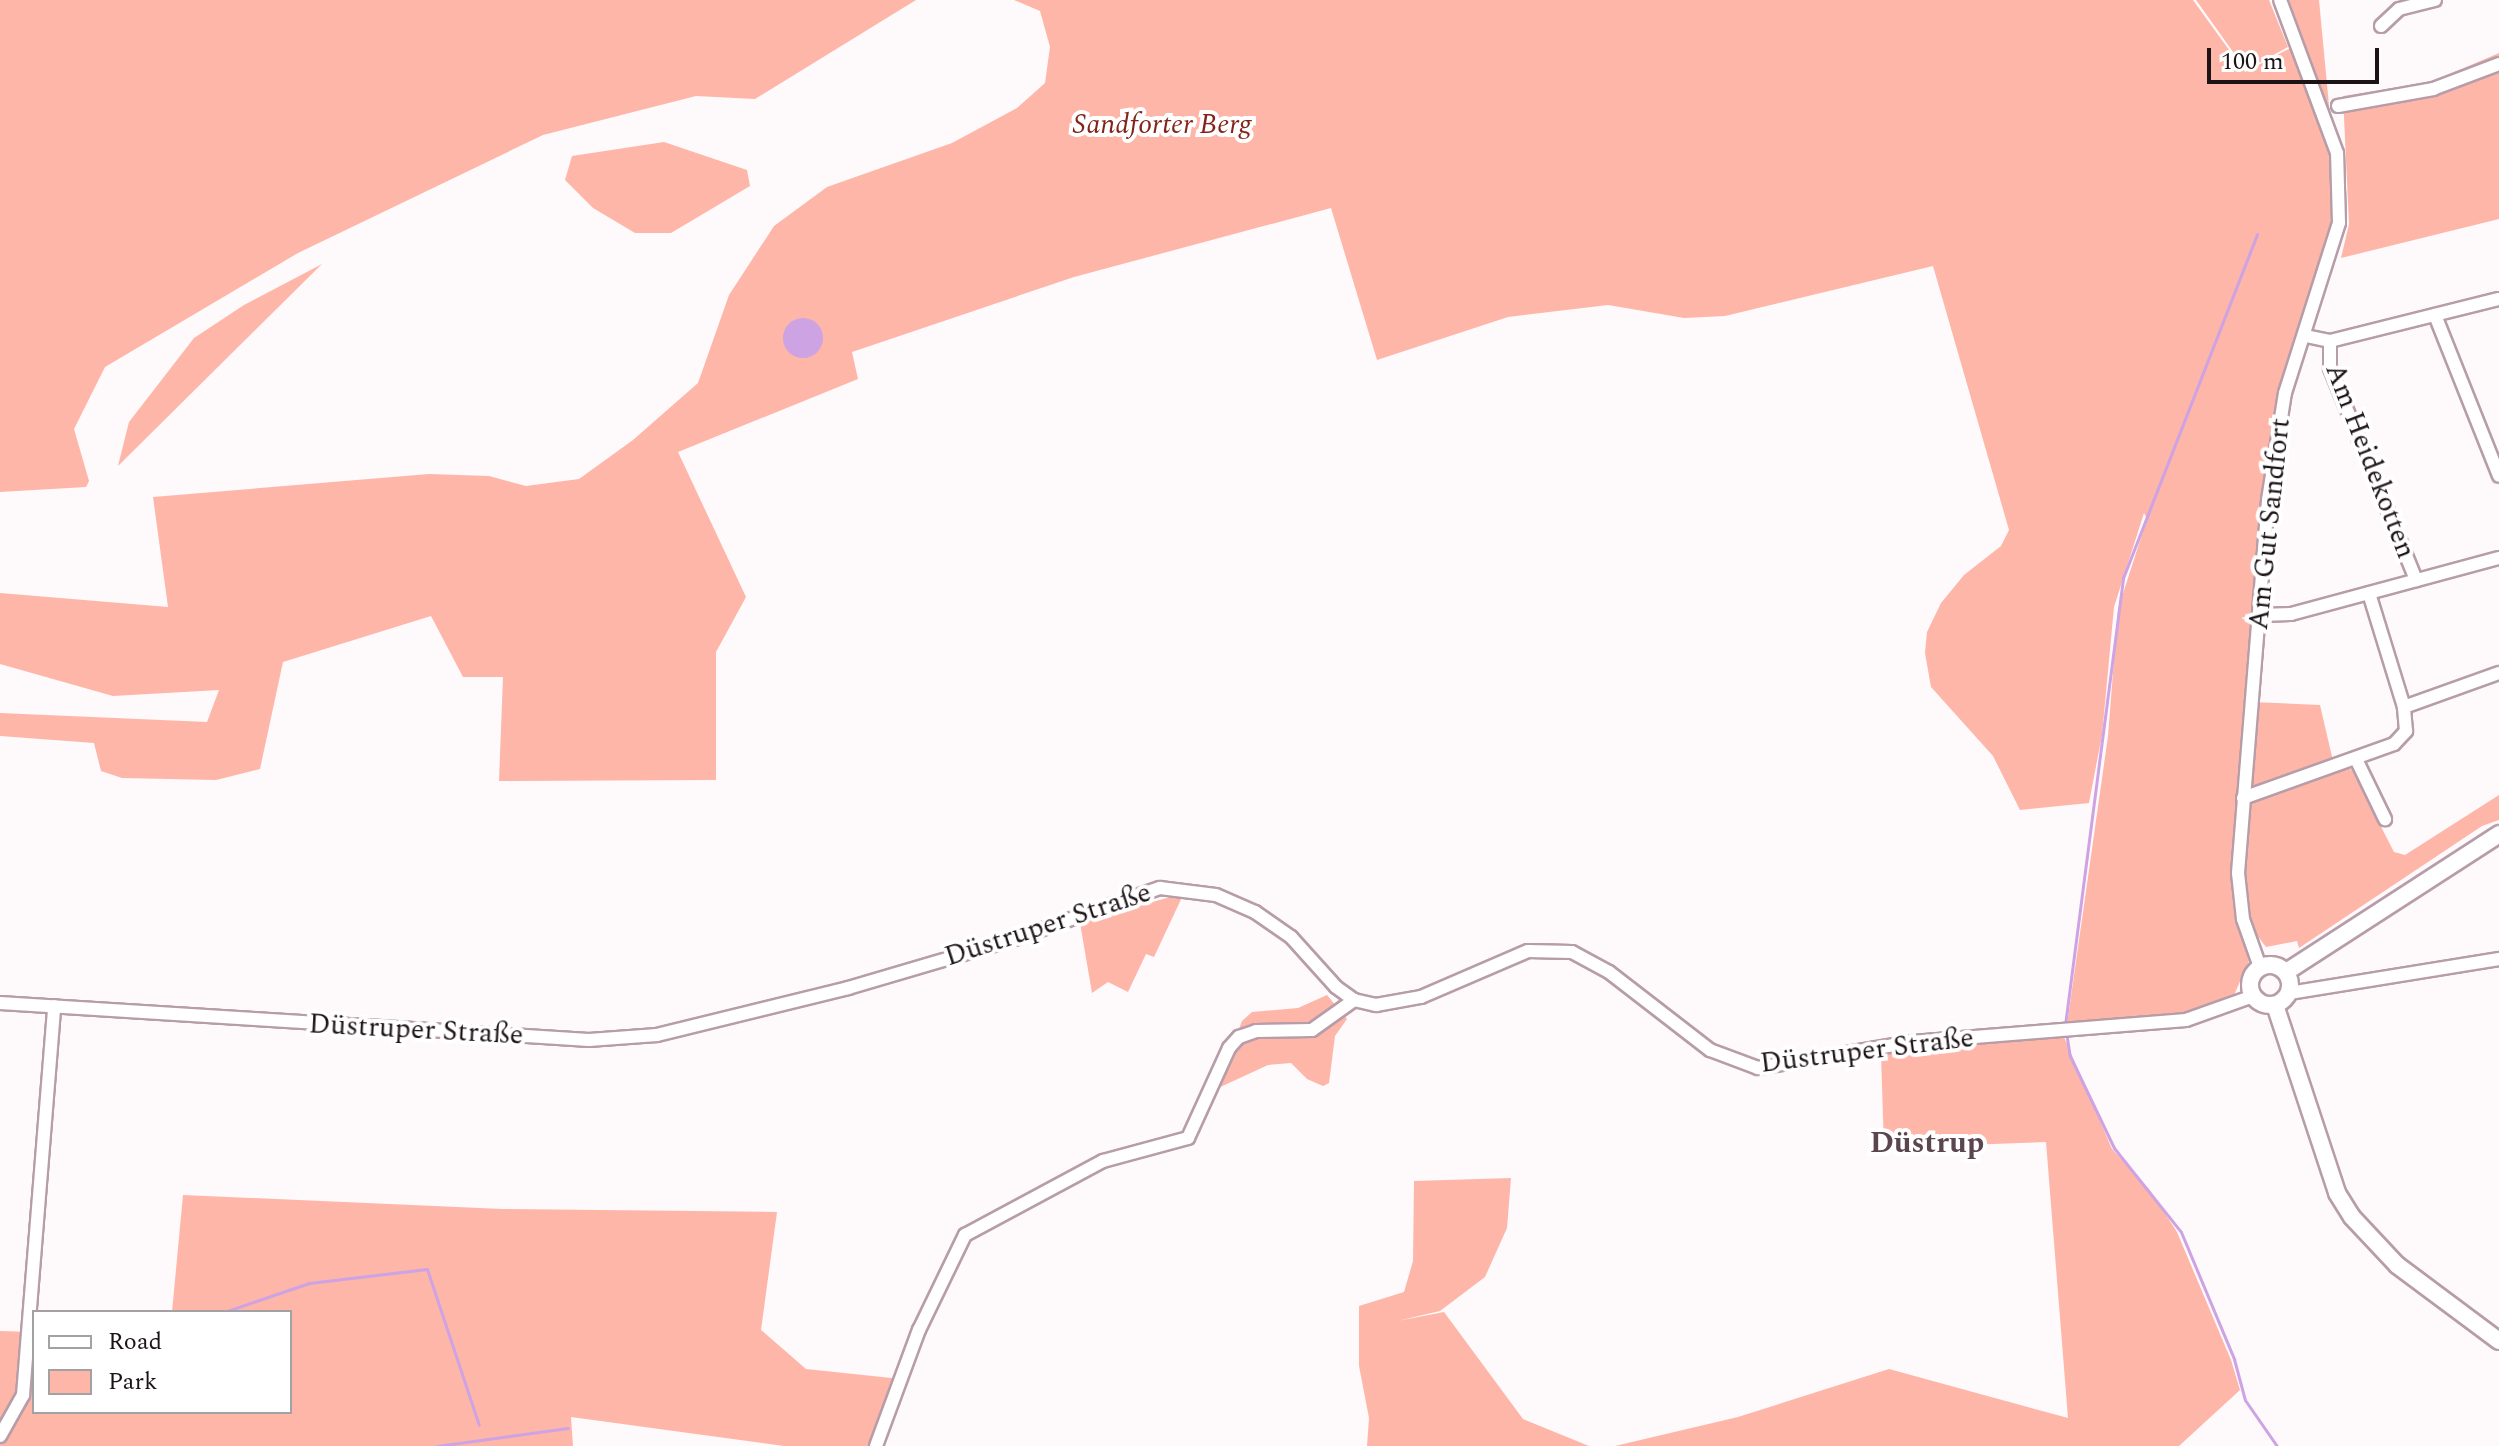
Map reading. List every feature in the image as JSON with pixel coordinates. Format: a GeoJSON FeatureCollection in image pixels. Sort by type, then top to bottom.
{"type":"FeatureCollection","features":[{"type":"Feature","properties":{"kind":"street","name":"Am Gut Sandfort"},"geometry":{"type":"LineString","coordinates":[[2260,967],[2238,897],[2243,798],[2274,448],[2285,393],[2306,336],[2339,223],[2340,183],[2337,153],[2280,0]]}},
{"type":"Feature","properties":{"kind":"street"},"geometry":{"type":"LineString","coordinates":[[2381,26],[2399,9],[2435,0]]}},
{"type":"Feature","properties":{"kind":"street"},"geometry":{"type":"LineString","coordinates":[[2338,106],[2433,89],[2499,64]]}},
{"type":"Feature","properties":{"kind":"street"},"geometry":{"type":"LineString","coordinates":[[2306,336],[2330,341],[2499,299]]}},
{"type":"Feature","properties":{"kind":"street"},"geometry":{"type":"LineString","coordinates":[[2435,315],[2499,476]]}},
{"type":"Feature","properties":{"kind":"street","name":"Am Heidekotten"},"geometry":{"type":"LineString","coordinates":[[2330,341],[2330,368],[2416,580]]}},
{"type":"Feature","properties":{"kind":"street","name":"Am Heidekotten"},"geometry":{"type":"LineString","coordinates":[[2260,615],[2291,614],[2499,558]]}},
{"type":"Feature","properties":{"kind":"street","name":"Am Heidekotten"},"geometry":{"type":"LineString","coordinates":[[2369,593],[2404,707]]}},
{"type":"Feature","properties":{"kind":"street"},"geometry":{"type":"LineString","coordinates":[[2243,798],[2394,744],[2406,731],[2404,707],[2499,673]]}},
{"type":"Feature","properties":{"kind":"street"},"geometry":{"type":"LineString","coordinates":[[2356,759],[2385,819]]}},
{"type":"Feature","properties":{"kind":"street"},"geometry":{"type":"LineString","coordinates":[[2286,972],[2499,834]]}},
{"type":"Feature","properties":{"kind":"street","name":"Düstruper Straße"},"geometry":{"type":"LineString","coordinates":[[0,1003],[589,1040],[657,1035],[863,984],[1160,888],[1216,895],[1255,912],[1291,937],[1354,1000],[1399,1003],[1503,960],[1552,949],[1591,960],[1710,1050],[1758,1068],[1876,1046],[2186,1020],[2253,996]]}},
{"type":"Feature","properties":{"kind":"street"},"geometry":{"type":"LineString","coordinates":[[2275,1005],[2289,993],[2499,959]]}},
{"type":"Feature","properties":{"kind":"street"},"geometry":{"type":"LineString","coordinates":[[2289,993],[2286,972],[2276,965],[2260,967],[2250,984],[2253,996],[2275,1005],[2337,1193],[2352,1217],[2397,1265],[2499,1341]]}},
{"type":"Feature","properties":{"kind":"street"},"geometry":{"type":"LineString","coordinates":[[876,1446],[919,1330],[965,1235],[1103,1161],[1188,1138],[1229,1048],[1239,1037],[1256,1031],[1312,1030],[1354,1000]]}},
{"type":"Feature","properties":{"kind":"street"},"geometry":{"type":"LineString","coordinates":[[0,1436],[23,1395],[54,1006]]}},
{"type":"Feature","properties":{"kind":"green space"},"geometry":{"type":"Polygon","coordinates":[[[0,0],[916,0],[755,99],[696,96],[543,135],[298,253],[105,367],[74,429],[89,481],[86,487],[0,492],[0,0]]]}},
{"type":"Feature","properties":{"kind":"green space","name":"Sandforter Berg"},"geometry":{"type":"Polygon","coordinates":[[[1014,0],[2193,0],[2245,72],[2296,45],[2337,153],[2339,224],[2285,393],[2252,702],[2320,705],[2333,761],[2352,770],[2394,852],[2405,855],[2499,795],[2499,820],[2482,826],[2299,948],[2297,941],[2266,947],[2256,934],[2240,933],[2249,961],[2231,1002],[2184,1014],[2067,1025],[2108,736],[2118,609],[2147,519],[2144,513],[2114,607],[2102,735],[2089,803],[2020,810],[1993,756],[1931,687],[1925,653],[1927,632],[1941,603],[1964,575],[2001,546],[2009,530],[1933,266],[1725,316],[1684,318],[1608,305],[1508,317],[1377,360],[1331,208],[1074,277],[852,352],[858,379],[678,452],[746,597],[716,652],[716,780],[499,781],[503,677],[463,677],[431,616],[283,662],[260,769],[216,780],[122,778],[101,771],[94,743],[0,736],[0,713],[207,722],[219,690],[113,696],[0,664],[0,593],[168,607],[153,497],[429,474],[489,476],[526,486],[579,479],[633,440],[698,383],[729,295],[774,226],[827,187],[952,143],[1017,108],[1045,83],[1050,47],[1040,11],[1014,0]]]}},
{"type":"Feature","properties":{"kind":"green space"},"geometry":{"type":"Polygon","coordinates":[[[2196,0],[2269,0],[2288,47],[2246,70],[2196,0]]]}},
{"type":"Feature","properties":{"kind":"green space"},"geometry":{"type":"Polygon","coordinates":[[[2289,0],[2319,0],[2330,116],[2289,0]]]}},
{"type":"Feature","properties":{"kind":"green space"},"geometry":{"type":"Polygon","coordinates":[[[2499,53],[2499,219],[2341,258],[2349,224],[2343,96],[2431,82],[2499,53]]]}},
{"type":"Feature","properties":{"kind":"green space"},"geometry":{"type":"Polygon","coordinates":[[[664,142],[747,170],[750,186],[671,233],[635,233],[593,208],[565,180],[572,156],[664,142]]]}},
{"type":"Feature","properties":{"kind":"green space"},"geometry":{"type":"Polygon","coordinates":[[[322,264],[118,466],[129,422],[194,338],[244,305],[322,264]]]}},
{"type":"Feature","properties":{"kind":"green space"},"geometry":{"type":"Polygon","coordinates":[[[1184,893],[1154,957],[1146,954],[1128,992],[1108,982],[1092,993],[1080,923],[1184,893]]]}},
{"type":"Feature","properties":{"kind":"green space"},"geometry":{"type":"Polygon","coordinates":[[[1327,995],[1347,1019],[1335,1036],[1329,1083],[1323,1086],[1307,1079],[1291,1063],[1268,1065],[1216,1089],[1242,1021],[1252,1012],[1298,1008],[1327,995]]]}},
{"type":"Feature","properties":{"kind":"green space"},"geometry":{"type":"Polygon","coordinates":[[[2064,1037],[2112,1149],[2149,1189],[2177,1232],[2231,1360],[2240,1390],[2179,1446],[1615,1446],[1738,1417],[1889,1369],[2068,1418],[2046,1142],[1884,1148],[1881,1055],[1913,1047],[2064,1037]]]}},
{"type":"Feature","properties":{"kind":"green space"},"geometry":{"type":"Polygon","coordinates":[[[1511,1178],[1507,1228],[1485,1277],[1440,1311],[1397,1321],[1444,1312],[1523,1419],[1589,1446],[1367,1446],[1369,1418],[1359,1366],[1359,1306],[1404,1292],[1413,1261],[1414,1181],[1511,1178]]]}},
{"type":"Feature","properties":{"kind":"green space"},"geometry":{"type":"Polygon","coordinates":[[[183,1195],[502,1209],[777,1212],[761,1330],[806,1369],[901,1379],[876,1446],[784,1446],[571,1417],[573,1446],[0,1446],[0,1331],[32,1332],[32,1414],[292,1414],[292,1310],[172,1310],[183,1195]]]}},
{"type":"Feature","properties":{"kind":"shaded area"},"geometry":{"type":"Polygon","coordinates":[[[803,318],[817,324],[823,338],[817,352],[803,358],[789,352],[783,338],[789,324],[803,318]]]}},
{"type":"Feature","properties":{"kind":"waterway"},"geometry":{"type":"LineString","coordinates":[[2065,1025],[2123,578],[2257,234]]}},
{"type":"Feature","properties":{"kind":"waterway"},"geometry":{"type":"LineString","coordinates":[[2066,1032],[2070,1056],[2114,1148],[2181,1232],[2234,1359],[2245,1400],[2277,1446]]}},
{"type":"Feature","properties":{"kind":"waterway"},"geometry":{"type":"LineString","coordinates":[[230,1310],[309,1283],[427,1269],[479,1425]]}},
{"type":"Feature","properties":{"kind":"waterway"},"geometry":{"type":"LineString","coordinates":[[437,1446],[568,1428]]}},
{"type":"Feature","properties":{"kind":"district","name":"Düstrup"},"geometry":{"type":"Point","coordinates":[1927,1143]}}]}
